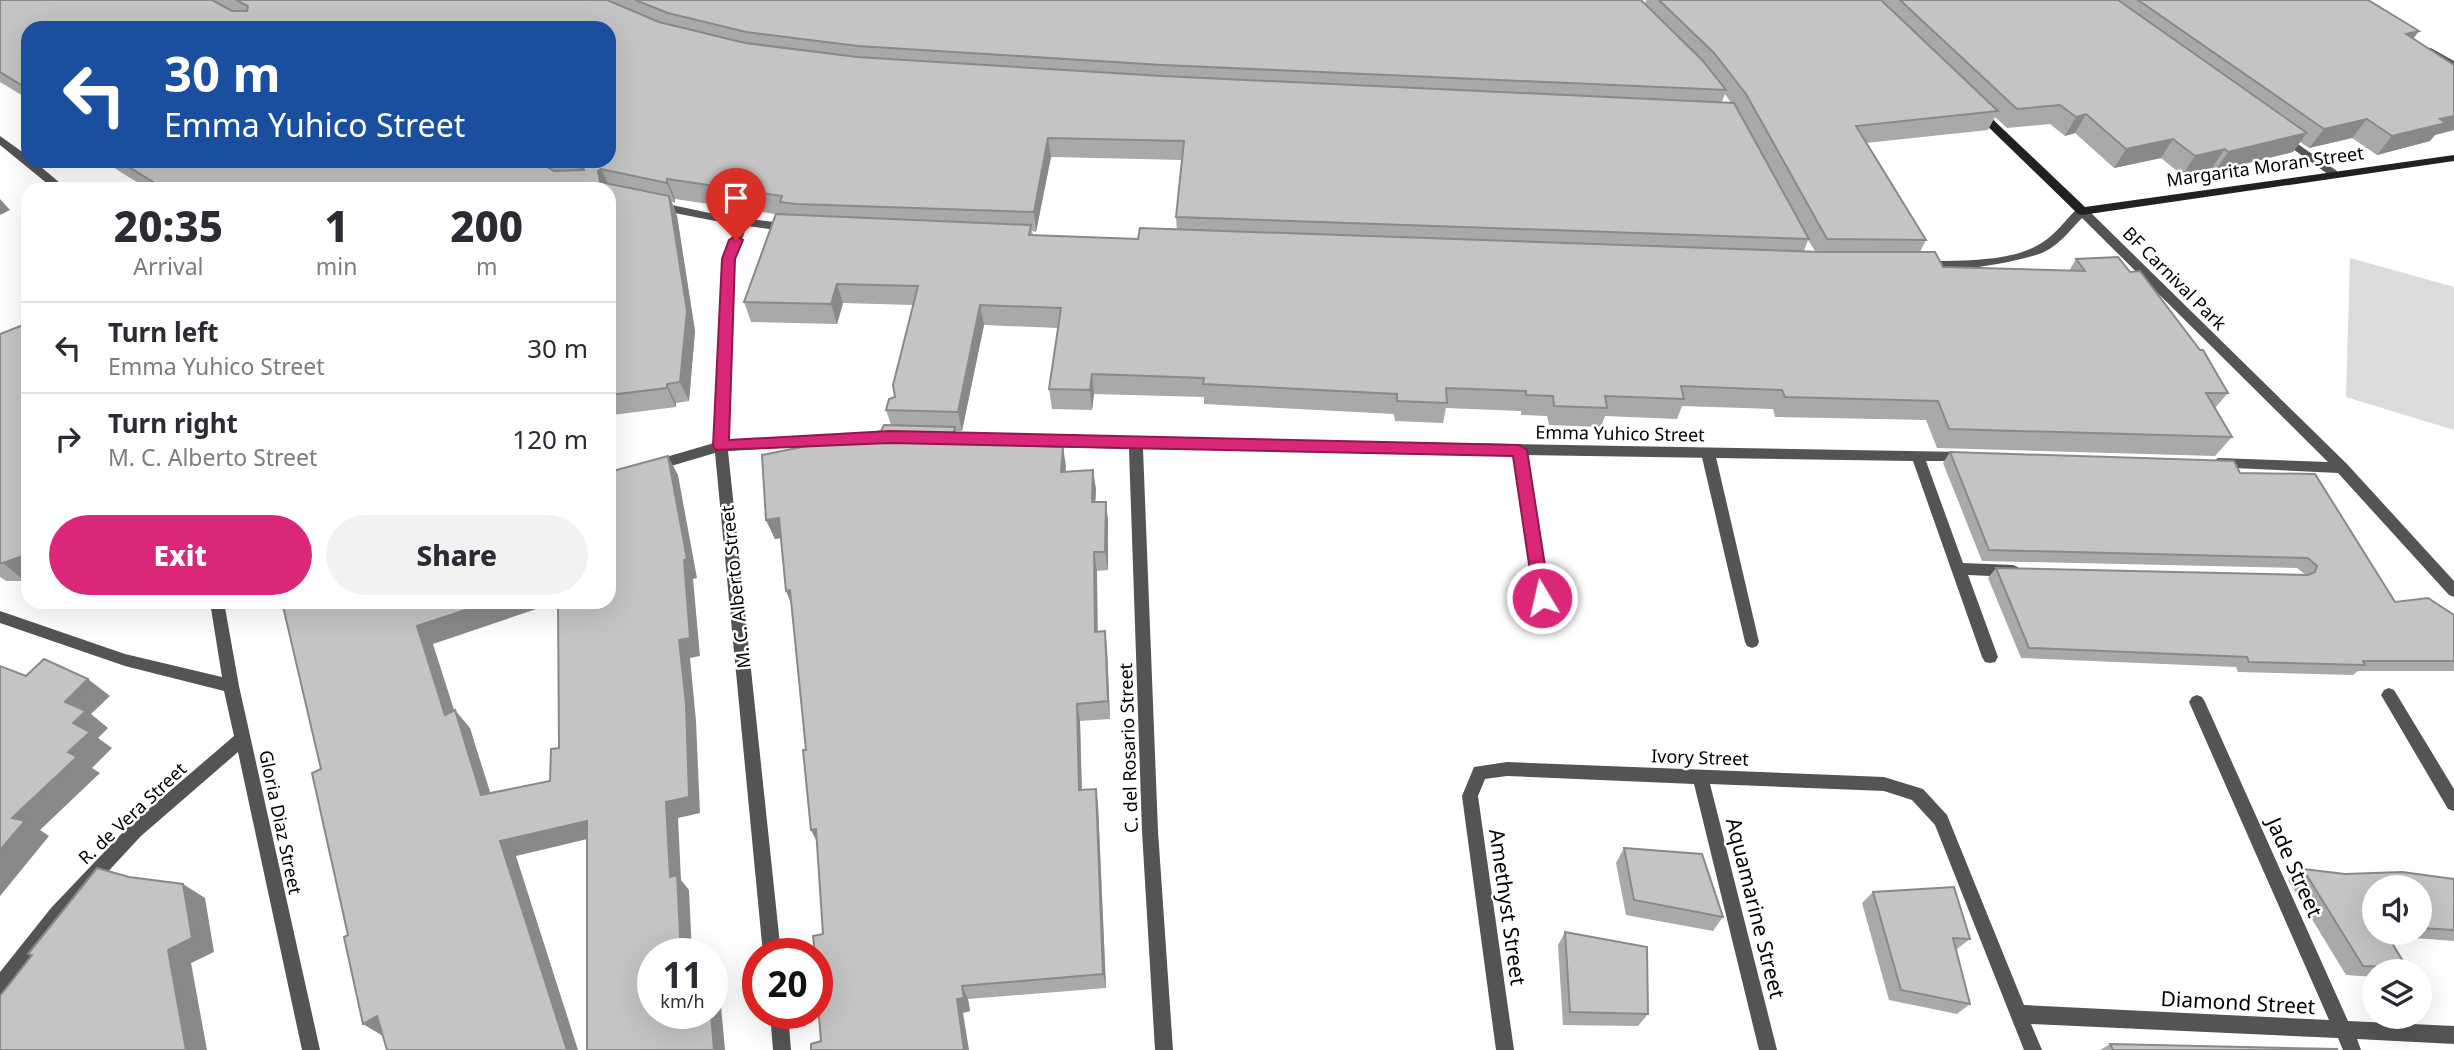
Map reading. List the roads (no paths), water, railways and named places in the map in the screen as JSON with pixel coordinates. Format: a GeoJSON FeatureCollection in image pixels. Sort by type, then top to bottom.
{"type":"FeatureCollection","features":[{"type":"Feature","properties":{"kind":"street"},"geometry":{"type":"LineString","coordinates":[[2418,43],[2454,65]]}},
{"type":"Feature","properties":{"kind":"street","name":"BF Carnival Park"},"geometry":{"type":"LineString","coordinates":[[1972,105],[2342,468],[2454,590]]}},
{"type":"Feature","properties":{"kind":"street"},"geometry":{"type":"LineString","coordinates":[[2278,134],[2333,173]]}},
{"type":"Feature","properties":{"kind":"street"},"geometry":{"type":"LineString","coordinates":[[0,139],[21,156]]}},
{"type":"Feature","properties":{"kind":"street","name":"Margarita Moran Street"},"geometry":{"type":"LineString","coordinates":[[2082,211],[2333,173],[2454,158]]}},
{"type":"Feature","properties":{"kind":"street"},"geometry":{"type":"LineString","coordinates":[[35,168],[52,182]]}},
{"type":"Feature","properties":{"kind":"street"},"geometry":{"type":"LineString","coordinates":[[642,203],[802,230]]}},
{"type":"Feature","properties":{"kind":"street"},"geometry":{"type":"LineString","coordinates":[[1918,265],[1958,265],[2032,252],[2046,246],[2082,211]]}},
{"type":"Feature","properties":{"kind":"street","name":"M. C. Alberto Street"},"geometry":{"type":"LineString","coordinates":[[743,222],[729,259],[721,446],[770,938]]}},
{"type":"Feature","properties":{"kind":"street","name":"Emma Yuhico Street"},"geometry":{"type":"LineString","coordinates":[[931,438],[1136,444],[1973,457]]}},
{"type":"Feature","properties":{"kind":"street"},"geometry":{"type":"LineString","coordinates":[[634,472],[721,446],[864,439]]}},
{"type":"Feature","properties":{"kind":"street","name":"C. del Rosario Street"},"geometry":{"type":"LineString","coordinates":[[1136,444],[1150,831],[1164,1050]]}},
{"type":"Feature","properties":{"kind":"street"},"geometry":{"type":"LineString","coordinates":[[1519,450],[1542,598]]}},
{"type":"Feature","properties":{"kind":"street"},"geometry":{"type":"LineString","coordinates":[[1707,453],[1752,642]]}},
{"type":"Feature","properties":{"kind":"street"},"geometry":{"type":"LineString","coordinates":[[1917,455],[1990,657]]}},
{"type":"Feature","properties":{"kind":"street"},"geometry":{"type":"LineString","coordinates":[[2208,463],[2342,468]]}},
{"type":"Feature","properties":{"kind":"street"},"geometry":{"type":"LineString","coordinates":[[1959,569],[2026,571]]}},
{"type":"Feature","properties":{"kind":"street","name":"Gloria Diaz Street"},"geometry":{"type":"LineString","coordinates":[[218,609],[231,686],[311,1050]]}},
{"type":"Feature","properties":{"kind":"street"},"geometry":{"type":"LineString","coordinates":[[0,617],[125,660],[231,686]]}},
{"type":"Feature","properties":{"kind":"street"},"geometry":{"type":"LineString","coordinates":[[2389,695],[2454,804]]}},
{"type":"Feature","properties":{"kind":"street","name":"Jade Street"},"geometry":{"type":"LineString","coordinates":[[2197,702],[2352,1050]]}},
{"type":"Feature","properties":{"kind":"street","name":"R. de Vera Street"},"geometry":{"type":"LineString","coordinates":[[0,986],[57,914],[135,831],[243,738]]}},
{"type":"Feature","properties":{"kind":"street","name":"Ivory Street"},"geometry":{"type":"LineString","coordinates":[[1480,772],[1507,769],[1884,784],[1916,794],[1941,820],[2020,1014]]}},
{"type":"Feature","properties":{"kind":"street","name":"Amethyst Street"},"geometry":{"type":"LineString","coordinates":[[1480,772],[1470,796],[1505,1050]]}},
{"type":"Feature","properties":{"kind":"street","name":"Aquamarine Street"},"geometry":{"type":"LineString","coordinates":[[1700,776],[1768,1050]]}},
{"type":"Feature","properties":{"kind":"street"},"geometry":{"type":"LineString","coordinates":[[2020,1014],[2033,1050]]}},
{"type":"Feature","properties":{"kind":"street","name":"Diamond Street"},"geometry":{"type":"LineString","coordinates":[[2020,1014],[2454,1035]]}},
{"type":"Feature","properties":{"kind":"street"},"geometry":{"type":"LineString","coordinates":[[780,1029],[782,1050]]}}]}
